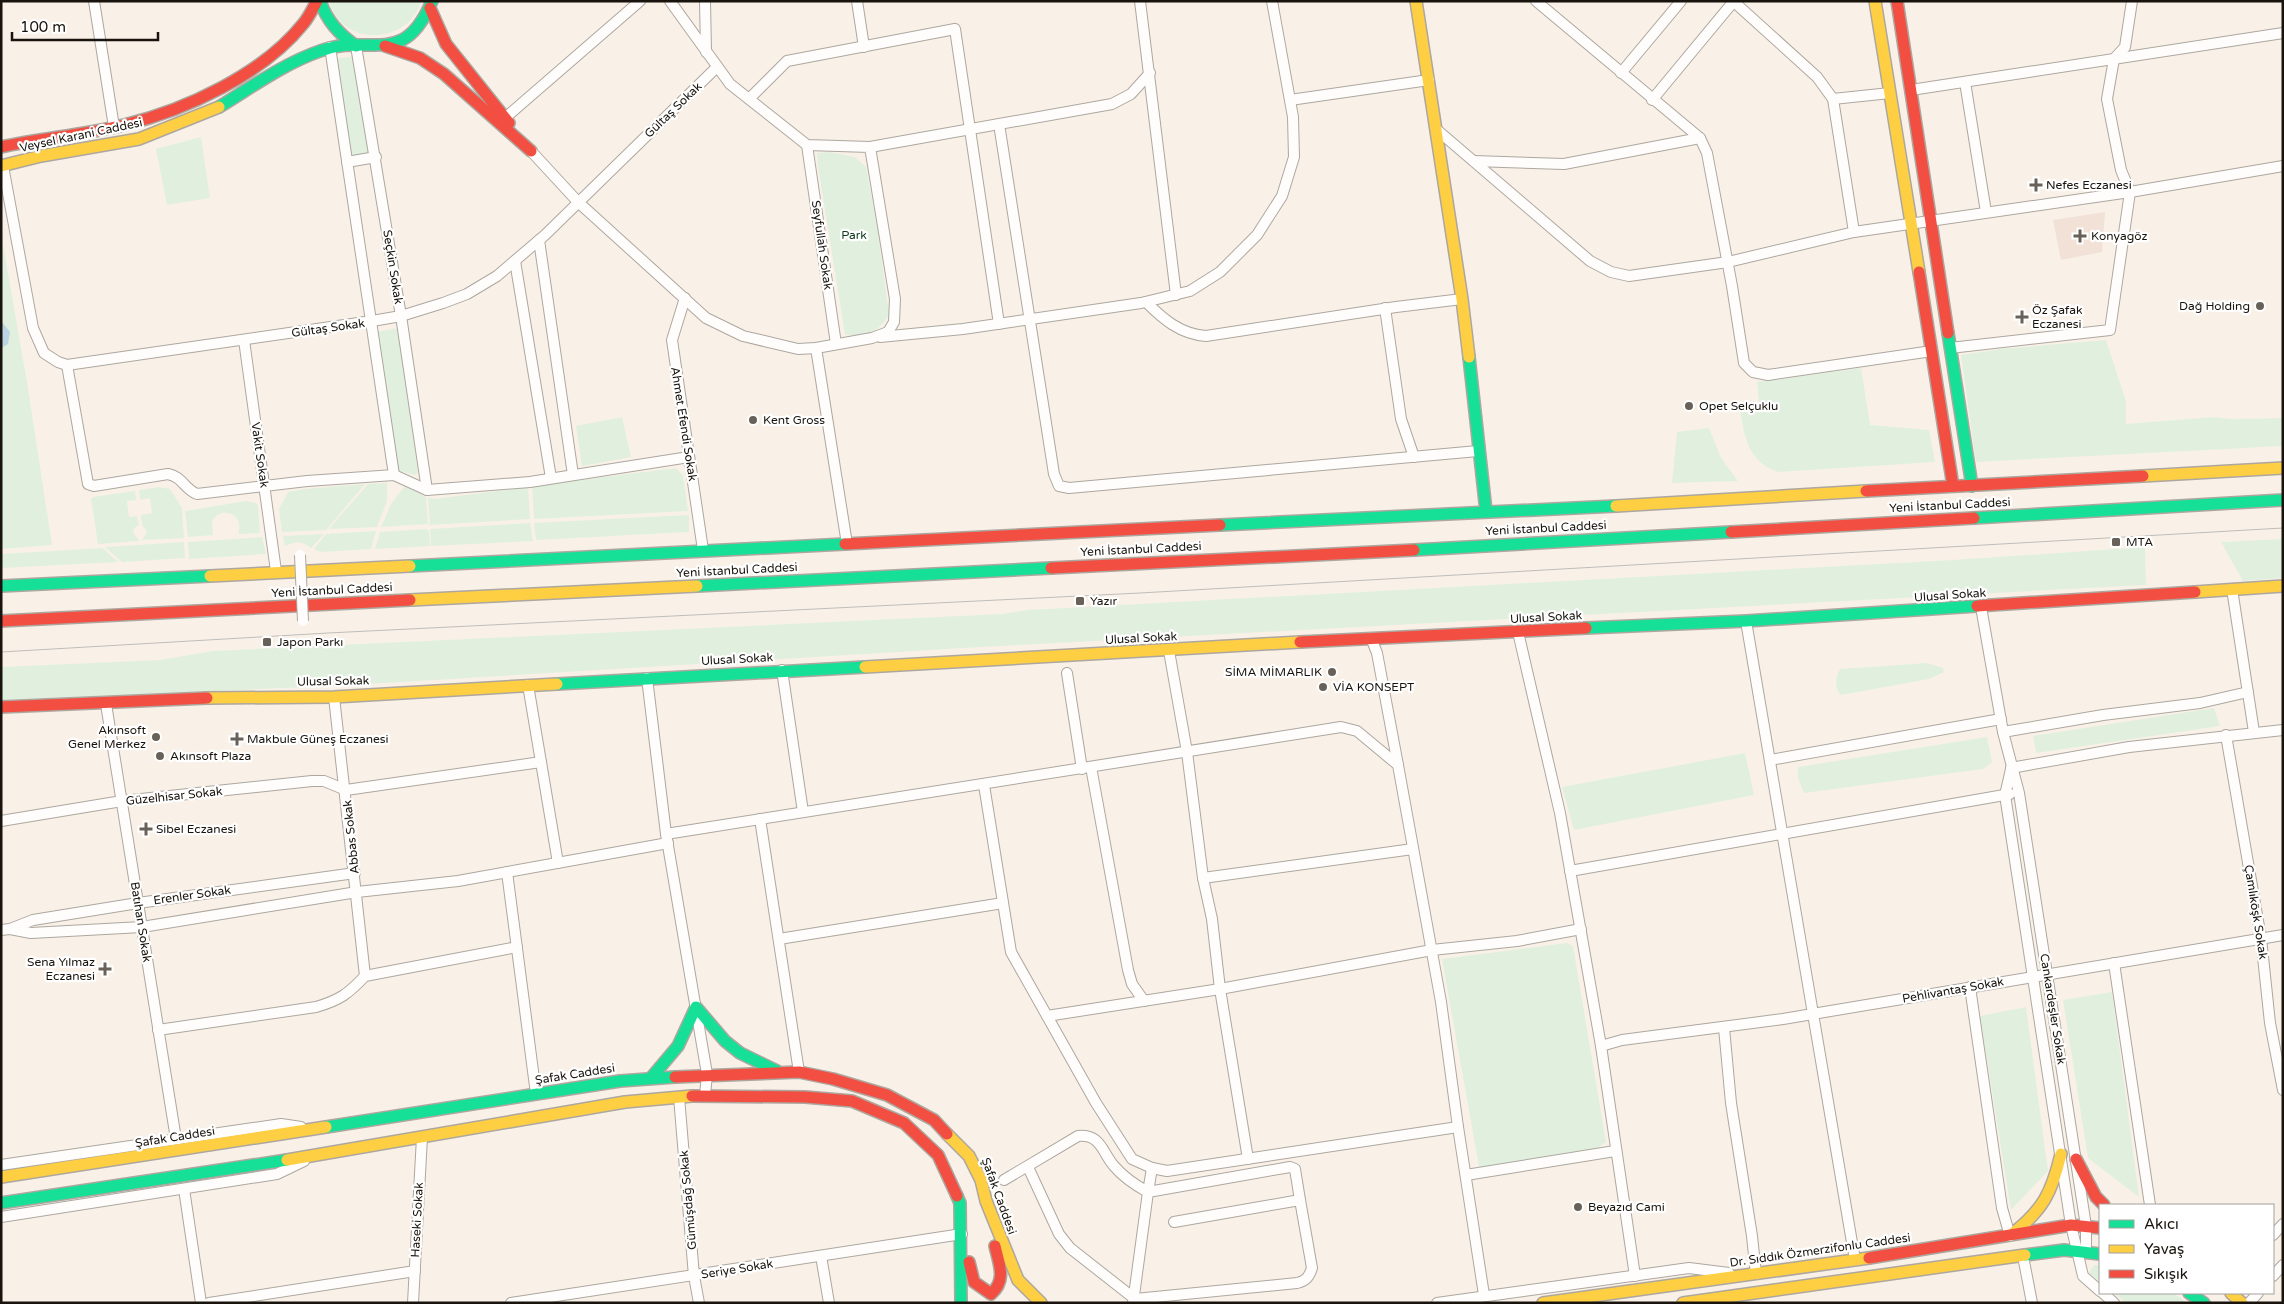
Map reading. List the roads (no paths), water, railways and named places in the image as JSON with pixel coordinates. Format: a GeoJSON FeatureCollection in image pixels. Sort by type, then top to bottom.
{"type":"FeatureCollection","features":[{"type":"Feature","properties":{"kind":"main road","name":"Veysel Karani Caddesi"},"geometry":{"type":"LineString","coordinates":[[1,147],[114,127],[180,106],[248,72],[285,46],[311,15],[318,1]]}},
{"type":"Feature","properties":{"kind":"main road"},"geometry":{"type":"LineString","coordinates":[[318,1],[333,28],[356,46]]}},
{"type":"Feature","properties":{"kind":"main road"},"geometry":{"type":"LineString","coordinates":[[1416,1],[1462,299],[1486,511]]}},
{"type":"Feature","properties":{"kind":"main road"},"geometry":{"type":"LineString","coordinates":[[1875,1],[1953,486]]}},
{"type":"Feature","properties":{"kind":"main road"},"geometry":{"type":"LineString","coordinates":[[1897,1],[1972,486]]}},
{"type":"Feature","properties":{"kind":"main road"},"geometry":{"type":"LineString","coordinates":[[431,5],[446,44],[531,151]]}},
{"type":"Feature","properties":{"kind":"main road"},"geometry":{"type":"LineString","coordinates":[[385,46],[401,41],[415,31],[426,18],[431,5]]}},
{"type":"Feature","properties":{"kind":"main road","name":"Veysel Karani Caddesi"},"geometry":{"type":"LineString","coordinates":[[2,166],[41,156],[139,139],[164,130],[213,111],[283,67],[330,47],[385,46]]}},
{"type":"Feature","properties":{"kind":"main road"},"geometry":{"type":"LineString","coordinates":[[385,46],[420,58],[444,74],[531,151]]}},
{"type":"Feature","properties":{"kind":"main road","name":"Yeni İstanbul Caddesi"},"geometry":{"type":"LineString","coordinates":[[1,586],[1651,504],[2283,468]]}},
{"type":"Feature","properties":{"kind":"main road","name":"Yeni İstanbul Caddesi"},"geometry":{"type":"LineString","coordinates":[[1,621],[1425,549],[2283,500]]}},
{"type":"Feature","properties":{"kind":"main road","name":"Ulusal Sokak"},"geometry":{"type":"LineString","coordinates":[[1,707],[53,707],[277,695],[334,697],[782,670],[1169,651],[1371,638],[1746,621],[2283,586]]}},
{"type":"Feature","properties":{"kind":"main road"},"geometry":{"type":"LineString","coordinates":[[1,717],[53,707]]}},
{"type":"Feature","properties":{"kind":"main road"},"geometry":{"type":"LineString","coordinates":[[651,1078],[667,1063],[685,1036],[696,1007],[725,1041],[740,1053],[780,1073]]}},
{"type":"Feature","properties":{"kind":"main road","name":"Şafak Caddesi"},"geometry":{"type":"LineString","coordinates":[[1,1177],[317,1129],[620,1080],[707,1074],[799,1072],[833,1079],[887,1095],[934,1120],[969,1156],[981,1180],[988,1205],[1018,1280],[1041,1303]]}},
{"type":"Feature","properties":{"kind":"main road"},"geometry":{"type":"LineString","coordinates":[[1,1203],[318,1155],[625,1102],[705,1095],[805,1097],[852,1101],[904,1123],[938,1155],[960,1203],[962,1234],[961,1303]]}},
{"type":"Feature","properties":{"kind":"main road"},"geometry":{"type":"LineString","coordinates":[[2010,1236],[2044,1206],[2054,1188],[2061,1154]]}},
{"type":"Feature","properties":{"kind":"main road"},"geometry":{"type":"LineString","coordinates":[[2076,1159],[2096,1197],[2103,1204]]}},
{"type":"Feature","properties":{"kind":"main road"},"geometry":{"type":"LineString","coordinates":[[962,1234],[968,1256],[970,1278],[977,1288],[990,1294],[1001,1284],[1002,1275],[988,1205]]}},
{"type":"Feature","properties":{"kind":"main road","name":"Dr. Sıddık Özmerzifonlu Caddesi"},"geometry":{"type":"LineString","coordinates":[[1543,1303],[1855,1260],[2071,1225],[2099,1228]]}},
{"type":"Feature","properties":{"kind":"main road"},"geometry":{"type":"LineString","coordinates":[[1683,1303],[2023,1256],[2082,1251],[2099,1254]]}},
{"type":"Feature","properties":{"kind":"main road"},"geometry":{"type":"LineString","coordinates":[[2190,1294],[2204,1303]]}},
{"type":"Feature","properties":{"kind":"main road"},"geometry":{"type":"LineString","coordinates":[[2231,1294],[2242,1303]]}},
{"type":"Feature","properties":{"kind":"street"},"geometry":{"type":"LineString","coordinates":[[94,1],[114,127]]}},
{"type":"Feature","properties":{"kind":"street"},"geometry":{"type":"LineString","coordinates":[[505,118],[640,1]]}},
{"type":"Feature","properties":{"kind":"street"},"geometry":{"type":"LineString","coordinates":[[670,1],[730,84],[807,145],[870,147],[1112,104],[1131,94],[1150,73]]}},
{"type":"Feature","properties":{"kind":"street"},"geometry":{"type":"LineString","coordinates":[[706,1],[706,52]]}},
{"type":"Feature","properties":{"kind":"street"},"geometry":{"type":"LineString","coordinates":[[857,1],[864,47]]}},
{"type":"Feature","properties":{"kind":"street"},"geometry":{"type":"LineString","coordinates":[[1140,1],[1176,295]]}},
{"type":"Feature","properties":{"kind":"street"},"geometry":{"type":"LineString","coordinates":[[531,151],[578,202],[706,318],[743,336],[798,349],[816,348],[872,338],[999,324],[1146,302],[1190,292],[1220,272],[1257,235],[1282,196],[1294,157],[1293,117],[1272,1]]}},
{"type":"Feature","properties":{"kind":"street"},"geometry":{"type":"LineString","coordinates":[[1536,1],[1652,100],[1700,138],[1707,154],[1728,262],[1744,363],[1752,372],[1768,375],[1932,351]]}},
{"type":"Feature","properties":{"kind":"street"},"geometry":{"type":"LineString","coordinates":[[1621,73],[1681,1]]}},
{"type":"Feature","properties":{"kind":"street"},"geometry":{"type":"LineString","coordinates":[[1652,100],[1734,1],[1817,77],[1833,99],[1854,232]]}},
{"type":"Feature","properties":{"kind":"street"},"geometry":{"type":"LineString","coordinates":[[1950,348],[2110,330],[2130,192],[2121,170],[2107,99],[2114,59],[2125,46],[2132,1]]}},
{"type":"Feature","properties":{"kind":"street"},"geometry":{"type":"LineString","coordinates":[[749,99],[788,61],[955,30],[999,324]]}},
{"type":"Feature","properties":{"kind":"street"},"geometry":{"type":"LineString","coordinates":[[1911,90],[2283,33]]}},
{"type":"Feature","properties":{"kind":"street","name":"Seçkin Sokak"},"geometry":{"type":"LineString","coordinates":[[356,46],[376,157],[427,490]]}},
{"type":"Feature","properties":{"kind":"street"},"geometry":{"type":"LineString","coordinates":[[330,47],[394,475]]}},
{"type":"Feature","properties":{"kind":"street","name":"Gültaş Sokak"},"geometry":{"type":"LineString","coordinates":[[67,365],[372,322],[401,316],[467,294],[497,276],[540,240],[717,67]]}},
{"type":"Feature","properties":{"kind":"street"},"geometry":{"type":"LineString","coordinates":[[1290,100],[1429,80]]}},
{"type":"Feature","properties":{"kind":"street"},"geometry":{"type":"LineString","coordinates":[[1965,82],[1986,212]]}},
{"type":"Feature","properties":{"kind":"street"},"geometry":{"type":"LineString","coordinates":[[1833,99],[1890,93]]}},
{"type":"Feature","properties":{"kind":"street"},"geometry":{"type":"LineString","coordinates":[[999,124],[1054,474],[1058,486],[1063,488],[1478,451]]}},
{"type":"Feature","properties":{"kind":"street"},"geometry":{"type":"LineString","coordinates":[[1436,129],[1590,261],[1611,272],[1629,276],[1728,262],[1854,232],[2130,192],[2283,166]]}},
{"type":"Feature","properties":{"kind":"street"},"geometry":{"type":"LineString","coordinates":[[1474,161],[1564,164],[1700,138]]}},
{"type":"Feature","properties":{"kind":"street","name":"Seyfullah Sokak"},"geometry":{"type":"LineString","coordinates":[[807,145],[836,344]]}},
{"type":"Feature","properties":{"kind":"street"},"geometry":{"type":"LineString","coordinates":[[870,147],[894,299],[894,322],[888,332],[872,338]]}},
{"type":"Feature","properties":{"kind":"street"},"geometry":{"type":"LineString","coordinates":[[347,162],[376,157]]}},
{"type":"Feature","properties":{"kind":"street"},"geometry":{"type":"LineString","coordinates":[[2,166],[33,328],[44,352],[58,362],[67,365],[88,484],[94,486],[168,474],[177,476],[190,492],[197,494],[264,485],[394,475],[427,490],[530,482],[689,457]]}},
{"type":"Feature","properties":{"kind":"street"},"geometry":{"type":"LineString","coordinates":[[540,240],[573,475]]}},
{"type":"Feature","properties":{"kind":"street"},"geometry":{"type":"LineString","coordinates":[[515,261],[551,478]]}},
{"type":"Feature","properties":{"kind":"street","name":"Ahmet Efendi Sokak"},"geometry":{"type":"LineString","coordinates":[[684,298],[672,340],[703,550]]}},
{"type":"Feature","properties":{"kind":"street"},"geometry":{"type":"LineString","coordinates":[[1146,302],[1168,323],[1191,334],[1206,336],[1384,308],[1462,299]]}},
{"type":"Feature","properties":{"kind":"street"},"geometry":{"type":"LineString","coordinates":[[1384,308],[1401,418],[1414,457]]}},
{"type":"Feature","properties":{"kind":"street","name":"Vakit Sokak"},"geometry":{"type":"LineString","coordinates":[[244,340],[276,571]]}},
{"type":"Feature","properties":{"kind":"street"},"geometry":{"type":"LineString","coordinates":[[816,348],[847,544]]}},
{"type":"Feature","properties":{"kind":"street"},"geometry":{"type":"LineString","coordinates":[[300,555],[303,621]]}},
{"type":"Feature","properties":{"kind":"street"},"geometry":{"type":"LineString","coordinates":[[2232,589],[2254,732]]}},
{"type":"Feature","properties":{"kind":"street","name":"Cankardeşler Sokak"},"geometry":{"type":"LineString","coordinates":[[1981,607],[2003,732],[2019,793],[2086,1226],[2082,1251]]}},
{"type":"Feature","properties":{"kind":"street"},"geometry":{"type":"LineString","coordinates":[[1746,621],[1855,1260]]}},
{"type":"Feature","properties":{"kind":"street"},"geometry":{"type":"LineString","coordinates":[[1518,632],[1560,813],[1601,1046],[1635,1276]]}},
{"type":"Feature","properties":{"kind":"street"},"geometry":{"type":"LineString","coordinates":[[1371,638],[1377,653],[1441,1002],[1484,1296]]}},
{"type":"Feature","properties":{"kind":"street"},"geometry":{"type":"LineString","coordinates":[[1169,651],[1187,752],[1203,878],[1212,919],[1220,989],[1248,1159]]}},
{"type":"Feature","properties":{"kind":"street"},"geometry":{"type":"LineString","coordinates":[[782,670],[803,812]]}},
{"type":"Feature","properties":{"kind":"street"},"geometry":{"type":"LineString","coordinates":[[1067,674],[1128,970],[1132,984],[1144,1001]]}},
{"type":"Feature","properties":{"kind":"street"},"geometry":{"type":"LineString","coordinates":[[647,678],[667,839],[707,1074],[705,1095]]}},
{"type":"Feature","properties":{"kind":"street"},"geometry":{"type":"LineString","coordinates":[[528,685],[558,863]]}},
{"type":"Feature","properties":{"kind":"street"},"geometry":{"type":"LineString","coordinates":[[2003,732],[2103,715],[2200,703],[2248,692]]}},
{"type":"Feature","properties":{"kind":"street","name":"Abbas Sokak"},"geometry":{"type":"LineString","coordinates":[[334,697],[358,892],[365,976]]}},
{"type":"Feature","properties":{"kind":"street","name":"Batıhan Sokak"},"geometry":{"type":"LineString","coordinates":[[106,704],[176,1139]]}},
{"type":"Feature","properties":{"kind":"street"},"geometry":{"type":"LineString","coordinates":[[1770,760],[2001,719]]}},
{"type":"Feature","properties":{"kind":"street"},"geometry":{"type":"LineString","coordinates":[[5,929],[31,933],[142,927],[358,892],[458,881],[558,863],[760,819],[984,785],[1341,726],[1357,731],[1398,765]]}},
{"type":"Feature","properties":{"kind":"street"},"geometry":{"type":"LineString","coordinates":[[2011,768],[2129,747],[2283,730]]}},
{"type":"Feature","properties":{"kind":"street","name":"Çamlıköşk Sokak"},"geometry":{"type":"LineString","coordinates":[[2226,735],[2261,938],[2270,1023],[2283,1090]]}},
{"type":"Feature","properties":{"kind":"street"},"geometry":{"type":"LineString","coordinates":[[346,790],[541,762]]}},
{"type":"Feature","properties":{"kind":"street","name":"Cankardeşler Sokak"},"geometry":{"type":"LineString","coordinates":[[2011,768],[2005,795],[2071,1225],[2082,1251]]}},
{"type":"Feature","properties":{"kind":"street","name":"Güzelhisar Sokak"},"geometry":{"type":"LineString","coordinates":[[1,821],[122,802],[312,781],[324,780],[346,790]]}},
{"type":"Feature","properties":{"kind":"street"},"geometry":{"type":"LineString","coordinates":[[984,785],[1011,952],[1096,1103],[1132,1159],[1152,1168],[1167,1171],[1458,1127]]}},
{"type":"Feature","properties":{"kind":"street"},"geometry":{"type":"LineString","coordinates":[[1570,872],[2019,793]]}},
{"type":"Feature","properties":{"kind":"street"},"geometry":{"type":"LineString","coordinates":[[760,819],[799,1072]]}},
{"type":"Feature","properties":{"kind":"street"},"geometry":{"type":"LineString","coordinates":[[1203,878],[1413,849]]}},
{"type":"Feature","properties":{"kind":"street"},"geometry":{"type":"LineString","coordinates":[[507,872],[536,1094]]}},
{"type":"Feature","properties":{"kind":"street","name":"Erenler Sokak"},"geometry":{"type":"LineString","coordinates":[[5,929],[33,920],[138,903],[355,874]]}},
{"type":"Feature","properties":{"kind":"street"},"geometry":{"type":"LineString","coordinates":[[779,939],[1003,903]]}},
{"type":"Feature","properties":{"kind":"street"},"geometry":{"type":"LineString","coordinates":[[1047,1016],[1220,989],[1432,950],[1517,941],[1581,929]]}},
{"type":"Feature","properties":{"kind":"street","name":"Pehlivantaş Sokak"},"geometry":{"type":"LineString","coordinates":[[1601,1046],[1622,1040],[1724,1028],[1813,1014],[2283,935]]}},
{"type":"Feature","properties":{"kind":"street"},"geometry":{"type":"LineString","coordinates":[[158,1030],[316,1007],[336,1001],[349,993],[365,976],[517,947]]}},
{"type":"Feature","properties":{"kind":"street"},"geometry":{"type":"LineString","coordinates":[[2114,963],[2150,1204]]}},
{"type":"Feature","properties":{"kind":"street"},"geometry":{"type":"LineString","coordinates":[[1970,987],[2002,1208],[2010,1236]]}},
{"type":"Feature","properties":{"kind":"street"},"geometry":{"type":"LineString","coordinates":[[1437,1303],[1689,1268],[1751,1274],[1752,1236],[1731,1103],[1724,1028]]}},
{"type":"Feature","properties":{"kind":"street","name":"Gümüşdağ Sokak"},"geometry":{"type":"LineString","coordinates":[[679,1097],[694,1276],[699,1303]]}},
{"type":"Feature","properties":{"kind":"street"},"geometry":{"type":"LineString","coordinates":[[1,1165],[281,1124],[317,1129]]}},
{"type":"Feature","properties":{"kind":"street"},"geometry":{"type":"LineString","coordinates":[[1004,1180],[1078,1136],[1088,1136],[1099,1143],[1113,1166],[1130,1182],[1148,1192],[1290,1167],[1296,1169],[1312,1268],[1304,1281],[1134,1301],[1070,1248],[1059,1234],[1028,1167]]}},
{"type":"Feature","properties":{"kind":"street","name":"Haseki Sokak"},"geometry":{"type":"LineString","coordinates":[[413,1303],[422,1137]]}},
{"type":"Feature","properties":{"kind":"street"},"geometry":{"type":"LineString","coordinates":[[1466,1175],[1615,1150]]}},
{"type":"Feature","properties":{"kind":"street"},"geometry":{"type":"LineString","coordinates":[[1,1217],[277,1174],[318,1155]]}},
{"type":"Feature","properties":{"kind":"street"},"geometry":{"type":"LineString","coordinates":[[1134,1301],[1152,1168]]}},
{"type":"Feature","properties":{"kind":"street"},"geometry":{"type":"LineString","coordinates":[[184,1189],[201,1303]]}},
{"type":"Feature","properties":{"kind":"street"},"geometry":{"type":"LineString","coordinates":[[1174,1222],[1300,1200]]}},
{"type":"Feature","properties":{"kind":"street"},"geometry":{"type":"LineString","coordinates":[[2274,1234],[2283,1224]]}},
{"type":"Feature","properties":{"kind":"street","name":"Seriye Sokak"},"geometry":{"type":"LineString","coordinates":[[512,1303],[962,1234]]}},
{"type":"Feature","properties":{"kind":"street"},"geometry":{"type":"LineString","coordinates":[[2082,1251],[2083,1276],[2099,1290]]}},
{"type":"Feature","properties":{"kind":"street"},"geometry":{"type":"LineString","coordinates":[[821,1256],[829,1303]]}},
{"type":"Feature","properties":{"kind":"street"},"geometry":{"type":"LineString","coordinates":[[2023,1256],[2032,1303]]}},
{"type":"Feature","properties":{"kind":"street"},"geometry":{"type":"LineString","coordinates":[[2274,1275],[2283,1265]]}},
{"type":"Feature","properties":{"kind":"street"},"geometry":{"type":"LineString","coordinates":[[209,1303],[415,1271]]}},
{"type":"Feature","properties":{"kind":"street"},"geometry":{"type":"LineString","coordinates":[[1729,1303],[1749,1294]]}},
{"type":"Feature","properties":{"kind":"street"},"geometry":{"type":"LineString","coordinates":[[2103,1294],[2114,1303]]}},
{"type":"Feature","properties":{"kind":"street"},"geometry":{"type":"LineString","coordinates":[[2248,1303],[2257,1294]]}},
{"type":"Feature","properties":{"kind":"water"},"geometry":{"type":"Polygon","coordinates":[[[1,321],[10,332],[8,344],[1,348],[1,321]]]}},
{"type":"Feature","properties":{"kind":"tram line"},"geometry":{"type":"LineString","coordinates":[[1,652],[328,633],[1140,593],[2283,528]]}},
{"type":"Feature","properties":{"kind":"place","name":"Nefes Eczanesi"},"geometry":{"type":"Point","coordinates":[2036,185]}},
{"type":"Feature","properties":{"kind":"place","name":"Konyagöz"},"geometry":{"type":"Point","coordinates":[2080,236]}},
{"type":"Feature","properties":{"kind":"place","name":"Dağ Holding"},"geometry":{"type":"Point","coordinates":[2260,306]}},
{"type":"Feature","properties":{"kind":"place","name":"Öz Şafak Eczanesi"},"geometry":{"type":"Point","coordinates":[2022,317]}},
{"type":"Feature","properties":{"kind":"place","name":"Opet Selçuklu"},"geometry":{"type":"Point","coordinates":[1689,406]}},
{"type":"Feature","properties":{"kind":"place","name":"Kent Gross"},"geometry":{"type":"Point","coordinates":[753,420]}},
{"type":"Feature","properties":{"kind":"place","name":"MTA"},"geometry":{"type":"Point","coordinates":[2116,542]}},
{"type":"Feature","properties":{"kind":"place","name":"Yazır"},"geometry":{"type":"Point","coordinates":[1080,601]}},
{"type":"Feature","properties":{"kind":"place","name":"Japon Parkı"},"geometry":{"type":"Point","coordinates":[267,642]}},
{"type":"Feature","properties":{"kind":"place","name":"SİMA MİMARLIK"},"geometry":{"type":"Point","coordinates":[1332,672]}},
{"type":"Feature","properties":{"kind":"place","name":"VİA KONSEPT"},"geometry":{"type":"Point","coordinates":[1323,687]}},
{"type":"Feature","properties":{"kind":"place","name":"Akınsoft Genel Merkez"},"geometry":{"type":"Point","coordinates":[156,737]}},
{"type":"Feature","properties":{"kind":"place","name":"Makbule Güneş Eczanesi"},"geometry":{"type":"Point","coordinates":[237,739]}},
{"type":"Feature","properties":{"kind":"place","name":"Akınsoft Plaza"},"geometry":{"type":"Point","coordinates":[160,756]}},
{"type":"Feature","properties":{"kind":"place","name":"Sibel Eczanesi"},"geometry":{"type":"Point","coordinates":[146,829]}},
{"type":"Feature","properties":{"kind":"place","name":"Sena Yılmaz Eczanesi"},"geometry":{"type":"Point","coordinates":[105,969]}},
{"type":"Feature","properties":{"kind":"place","name":"Beyazıd Cami"},"geometry":{"type":"Point","coordinates":[1578,1207]}},
{"type":"Feature","properties":{"kind":"park label","name":"Park"},"geometry":{"type":"Point","coordinates":[854,235]}}]}
